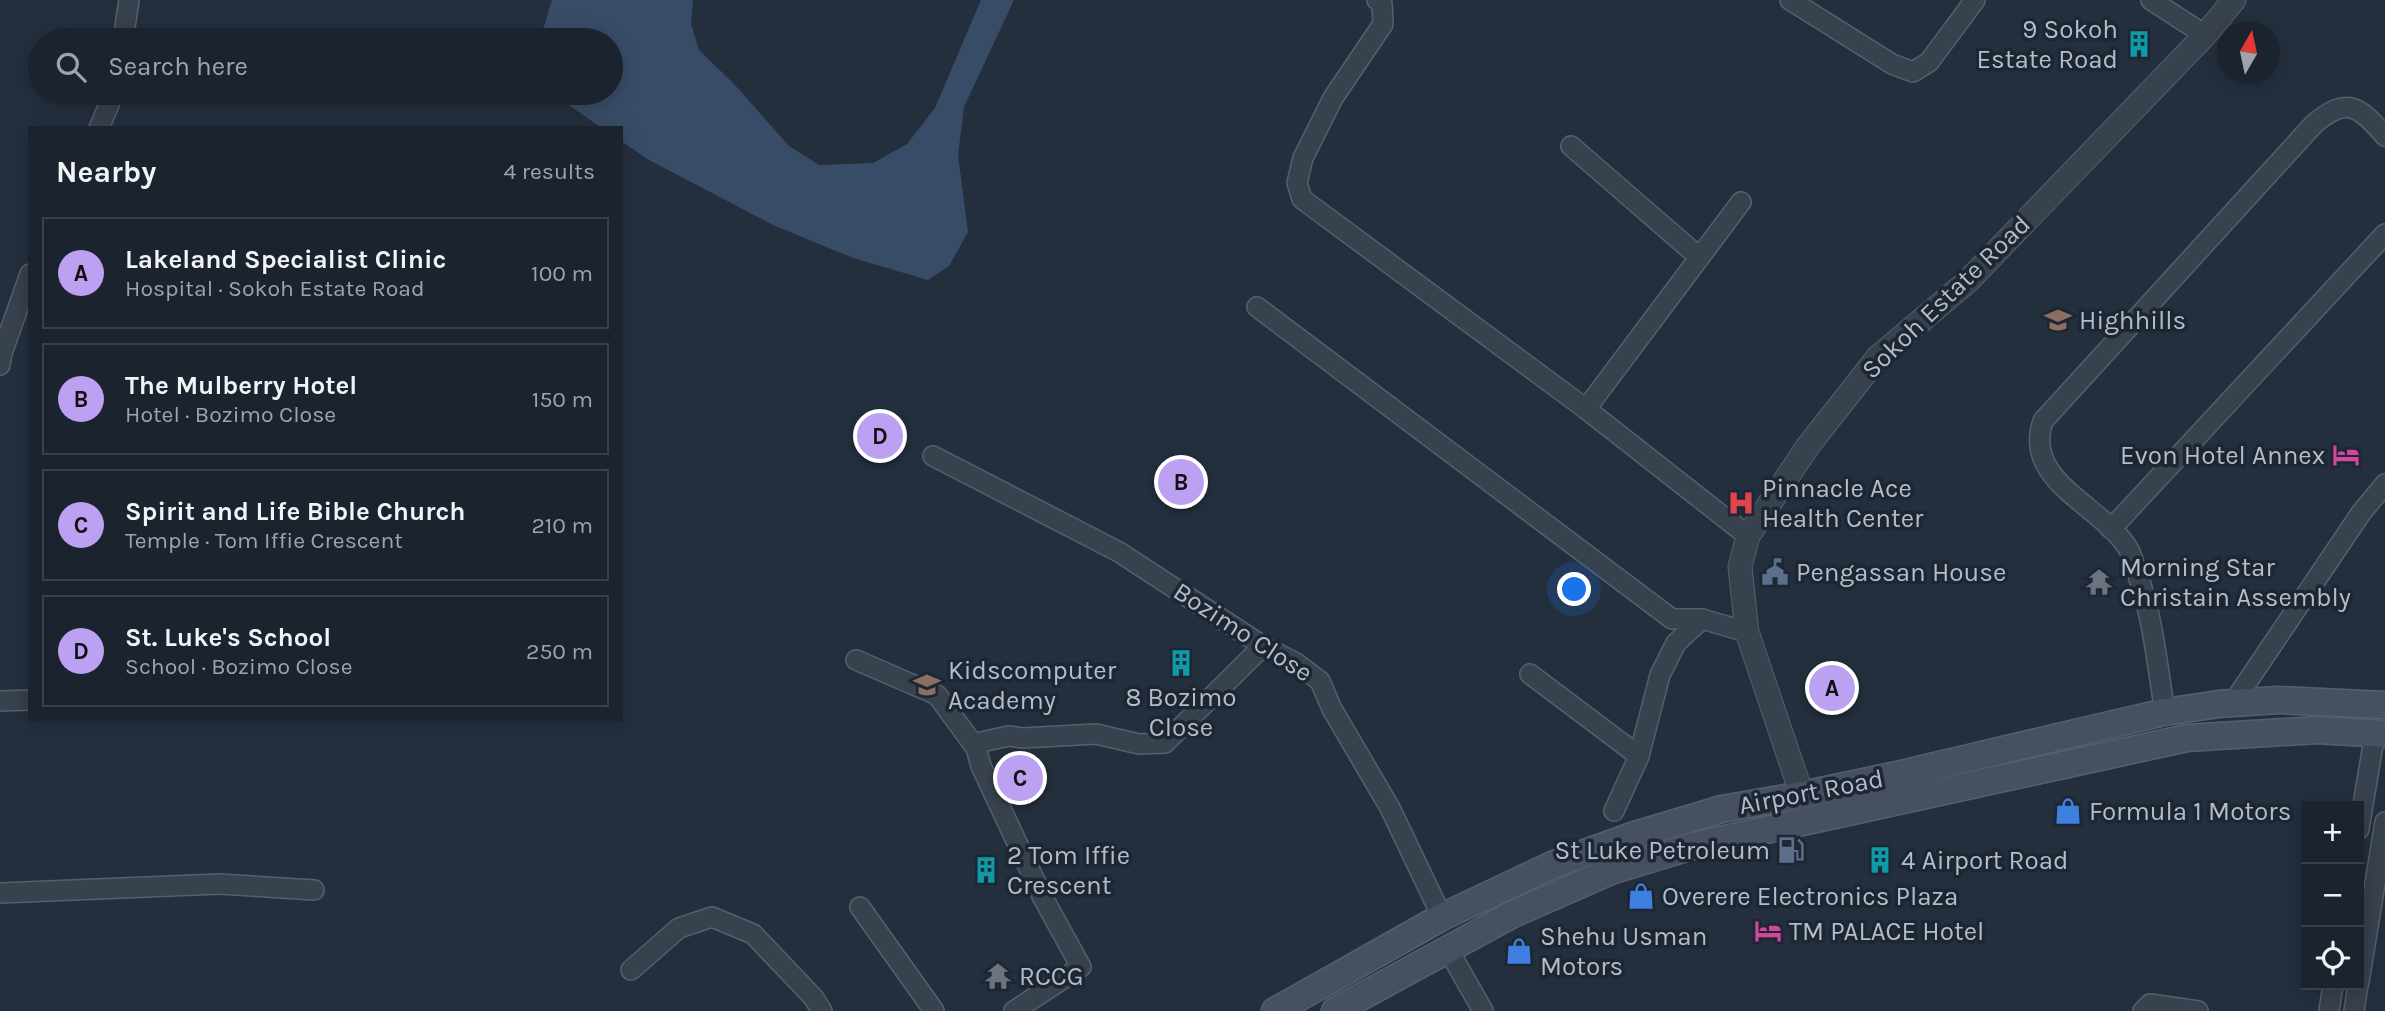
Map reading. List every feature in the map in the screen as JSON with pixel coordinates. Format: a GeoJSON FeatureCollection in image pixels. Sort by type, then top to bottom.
{"type":"FeatureCollection","features":[{"type":"Feature","properties":{"kind":"main road","name":"Airport Road"},"geometry":{"type":"LineString","coordinates":[[1275,1011],[1317,1000],[1442,917],[1552,865],[1632,836],[1722,809],[1802,795],[2165,712],[2278,700],[2385,705]]}},
{"type":"Feature","properties":{"kind":"main road","name":"Airport Road"},"geometry":{"type":"LineString","coordinates":[[1335,1011],[1367,1003],[1448,949],[1511,915],[1611,871],[1718,840],[2187,738],[2318,730],[2380,734]]}},
{"type":"Feature","properties":{"kind":"street"},"geometry":{"type":"LineString","coordinates":[[125,28],[129,0]]}},
{"type":"Feature","properties":{"kind":"street"},"geometry":{"type":"LineString","coordinates":[[1377,0],[1382,4],[1382,24],[1334,98],[1303,158],[1297,183],[1303,199],[1586,409],[1748,536]]}},
{"type":"Feature","properties":{"kind":"street"},"geometry":{"type":"LineString","coordinates":[[1790,0],[1892,64],[1913,72],[1929,62],[1975,0]]}},
{"type":"Feature","properties":{"kind":"street"},"geometry":{"type":"LineString","coordinates":[[2151,0],[2205,36]]}},
{"type":"Feature","properties":{"kind":"street","name":"Sokoh Estate Road"},"geometry":{"type":"LineString","coordinates":[[1802,795],[1747,632],[1740,567],[1748,536],[1808,446],[1878,357],[1968,281],[2205,36],[2234,0]]}},
{"type":"Feature","properties":{"kind":"street"},"geometry":{"type":"LineString","coordinates":[[100,126],[109,105]]}},
{"type":"Feature","properties":{"kind":"street"},"geometry":{"type":"LineString","coordinates":[[2165,712],[2145,593],[2129,550],[2111,529],[2047,471],[2039,453],[2038,435],[2043,421],[2304,134],[2330,110],[2348,107],[2366,114],[2385,136]]}},
{"type":"Feature","properties":{"kind":"street"},"geometry":{"type":"LineString","coordinates":[[1570,146],[1699,257]]}},
{"type":"Feature","properties":{"kind":"street"},"geometry":{"type":"LineString","coordinates":[[1586,409],[1741,202]]}},
{"type":"Feature","properties":{"kind":"street"},"geometry":{"type":"LineString","coordinates":[[2111,529],[2385,234]]}},
{"type":"Feature","properties":{"kind":"street"},"geometry":{"type":"LineString","coordinates":[[0,365],[28,280]]}},
{"type":"Feature","properties":{"kind":"street"},"geometry":{"type":"LineString","coordinates":[[1257,307],[1672,619],[1702,619],[1747,632]]}},
{"type":"Feature","properties":{"kind":"street","name":"Bozimo Close"},"geometry":{"type":"LineString","coordinates":[[933,456],[1119,552],[1264,646],[1296,663],[1320,681],[1332,709],[1390,808],[1442,917]]}},
{"type":"Feature","properties":{"kind":"street"},"geometry":{"type":"LineString","coordinates":[[2233,703],[2361,513],[2385,484]]}},
{"type":"Feature","properties":{"kind":"street"},"geometry":{"type":"LineString","coordinates":[[1614,811],[1639,757],[1660,675],[1676,643],[1702,619]]}},
{"type":"Feature","properties":{"kind":"street"},"geometry":{"type":"LineString","coordinates":[[976,748],[981,742],[1009,736],[1023,738],[1096,734],[1139,744],[1165,743],[1264,646]]}},
{"type":"Feature","properties":{"kind":"street"},"geometry":{"type":"LineString","coordinates":[[856,660],[937,695],[976,748],[981,766],[1042,896],[1081,967],[1014,1011]]}},
{"type":"Feature","properties":{"kind":"street"},"geometry":{"type":"LineString","coordinates":[[1530,674],[1639,757]]}},
{"type":"Feature","properties":{"kind":"street"},"geometry":{"type":"LineString","coordinates":[[0,701],[28,700]]}},
{"type":"Feature","properties":{"kind":"street"},"geometry":{"type":"LineString","coordinates":[[2364,806],[2380,734]]}},
{"type":"Feature","properties":{"kind":"street"},"geometry":{"type":"LineString","coordinates":[[2364,953],[2385,822]]}},
{"type":"Feature","properties":{"kind":"street"},"geometry":{"type":"LineString","coordinates":[[0,893],[219,884],[314,890]]}},
{"type":"Feature","properties":{"kind":"street"},"geometry":{"type":"LineString","coordinates":[[859,907],[934,1011]]}},
{"type":"Feature","properties":{"kind":"street"},"geometry":{"type":"LineString","coordinates":[[631,970],[679,928],[712,917],[753,934],[813,997],[822,1011]]}},
{"type":"Feature","properties":{"kind":"street"},"geometry":{"type":"LineString","coordinates":[[1448,949],[1483,1011]]}},
{"type":"Feature","properties":{"kind":"street"},"geometry":{"type":"LineString","coordinates":[[2329,1011],[2332,990]]}},
{"type":"Feature","properties":{"kind":"street"},"geometry":{"type":"LineString","coordinates":[[2354,1011],[2358,990]]}},
{"type":"Feature","properties":{"kind":"street"},"geometry":{"type":"LineString","coordinates":[[2143,1011],[2150,1003],[2198,1011]]}},
{"type":"Feature","properties":{"kind":"water"},"geometry":{"type":"Polygon","coordinates":[[[552,0],[693,0],[691,24],[699,50],[734,84],[789,146],[819,165],[873,163],[907,144],[935,108],[981,0],[1014,0],[964,107],[958,155],[968,232],[949,266],[928,280],[853,258],[773,225],[649,160],[623,142],[623,126],[599,126],[568,105],[623,105],[623,28],[544,28],[552,0]]]}},
{"type":"Feature","properties":{"kind":"place","name":"9 Sokoh Estate Road"},"geometry":{"type":"Point","coordinates":[2139,44]}},
{"type":"Feature","properties":{"kind":"place","name":"Highhills"},"geometry":{"type":"Point","coordinates":[2058,320]}},
{"type":"Feature","properties":{"kind":"place","name":"St. Luke's School"},"geometry":{"type":"Point","coordinates":[880,436]}},
{"type":"Feature","properties":{"kind":"place","name":"Evon Hotel Annex"},"geometry":{"type":"Point","coordinates":[2346,455]}},
{"type":"Feature","properties":{"kind":"place","name":"The Mulberry Hotel"},"geometry":{"type":"Point","coordinates":[1181,482]}},
{"type":"Feature","properties":{"kind":"place","name":"Pinnacle Ace Health Center"},"geometry":{"type":"Point","coordinates":[1741,503]}},
{"type":"Feature","properties":{"kind":"place","name":"Pengassan House"},"geometry":{"type":"Point","coordinates":[1775,572]}},
{"type":"Feature","properties":{"kind":"place","name":"Morning Star Christain Assembly"},"geometry":{"type":"Point","coordinates":[2099,582]}},
{"type":"Feature","properties":{"kind":"place","name":"8 Bozimo Close"},"geometry":{"type":"Point","coordinates":[1181,663]}},
{"type":"Feature","properties":{"kind":"place","name":"Kidscomputer Academy"},"geometry":{"type":"Point","coordinates":[927,685]}},
{"type":"Feature","properties":{"kind":"place","name":"Lakeland Specialist Clinic"},"geometry":{"type":"Point","coordinates":[1832,688]}},
{"type":"Feature","properties":{"kind":"place","name":"Spirit and Life Bible Church"},"geometry":{"type":"Point","coordinates":[1020,778]}},
{"type":"Feature","properties":{"kind":"place","name":"Formula 1 Motors"},"geometry":{"type":"Point","coordinates":[2068,811]}},
{"type":"Feature","properties":{"kind":"place","name":"St Luke Petroleum"},"geometry":{"type":"Point","coordinates":[1791,850]}},
{"type":"Feature","properties":{"kind":"place","name":"4 Airport Road"},"geometry":{"type":"Point","coordinates":[1880,860]}},
{"type":"Feature","properties":{"kind":"place","name":"2 Tom Iffie Crescent"},"geometry":{"type":"Point","coordinates":[986,870]}},
{"type":"Feature","properties":{"kind":"place","name":"Overere Electronics Plaza"},"geometry":{"type":"Point","coordinates":[1641,896]}},
{"type":"Feature","properties":{"kind":"place","name":"TM PALACE Hotel"},"geometry":{"type":"Point","coordinates":[1768,931]}},
{"type":"Feature","properties":{"kind":"place","name":"Shehu Usman Motors"},"geometry":{"type":"Point","coordinates":[1519,951]}},
{"type":"Feature","properties":{"kind":"place","name":"RCCG"},"geometry":{"type":"Point","coordinates":[998,976]}}]}
